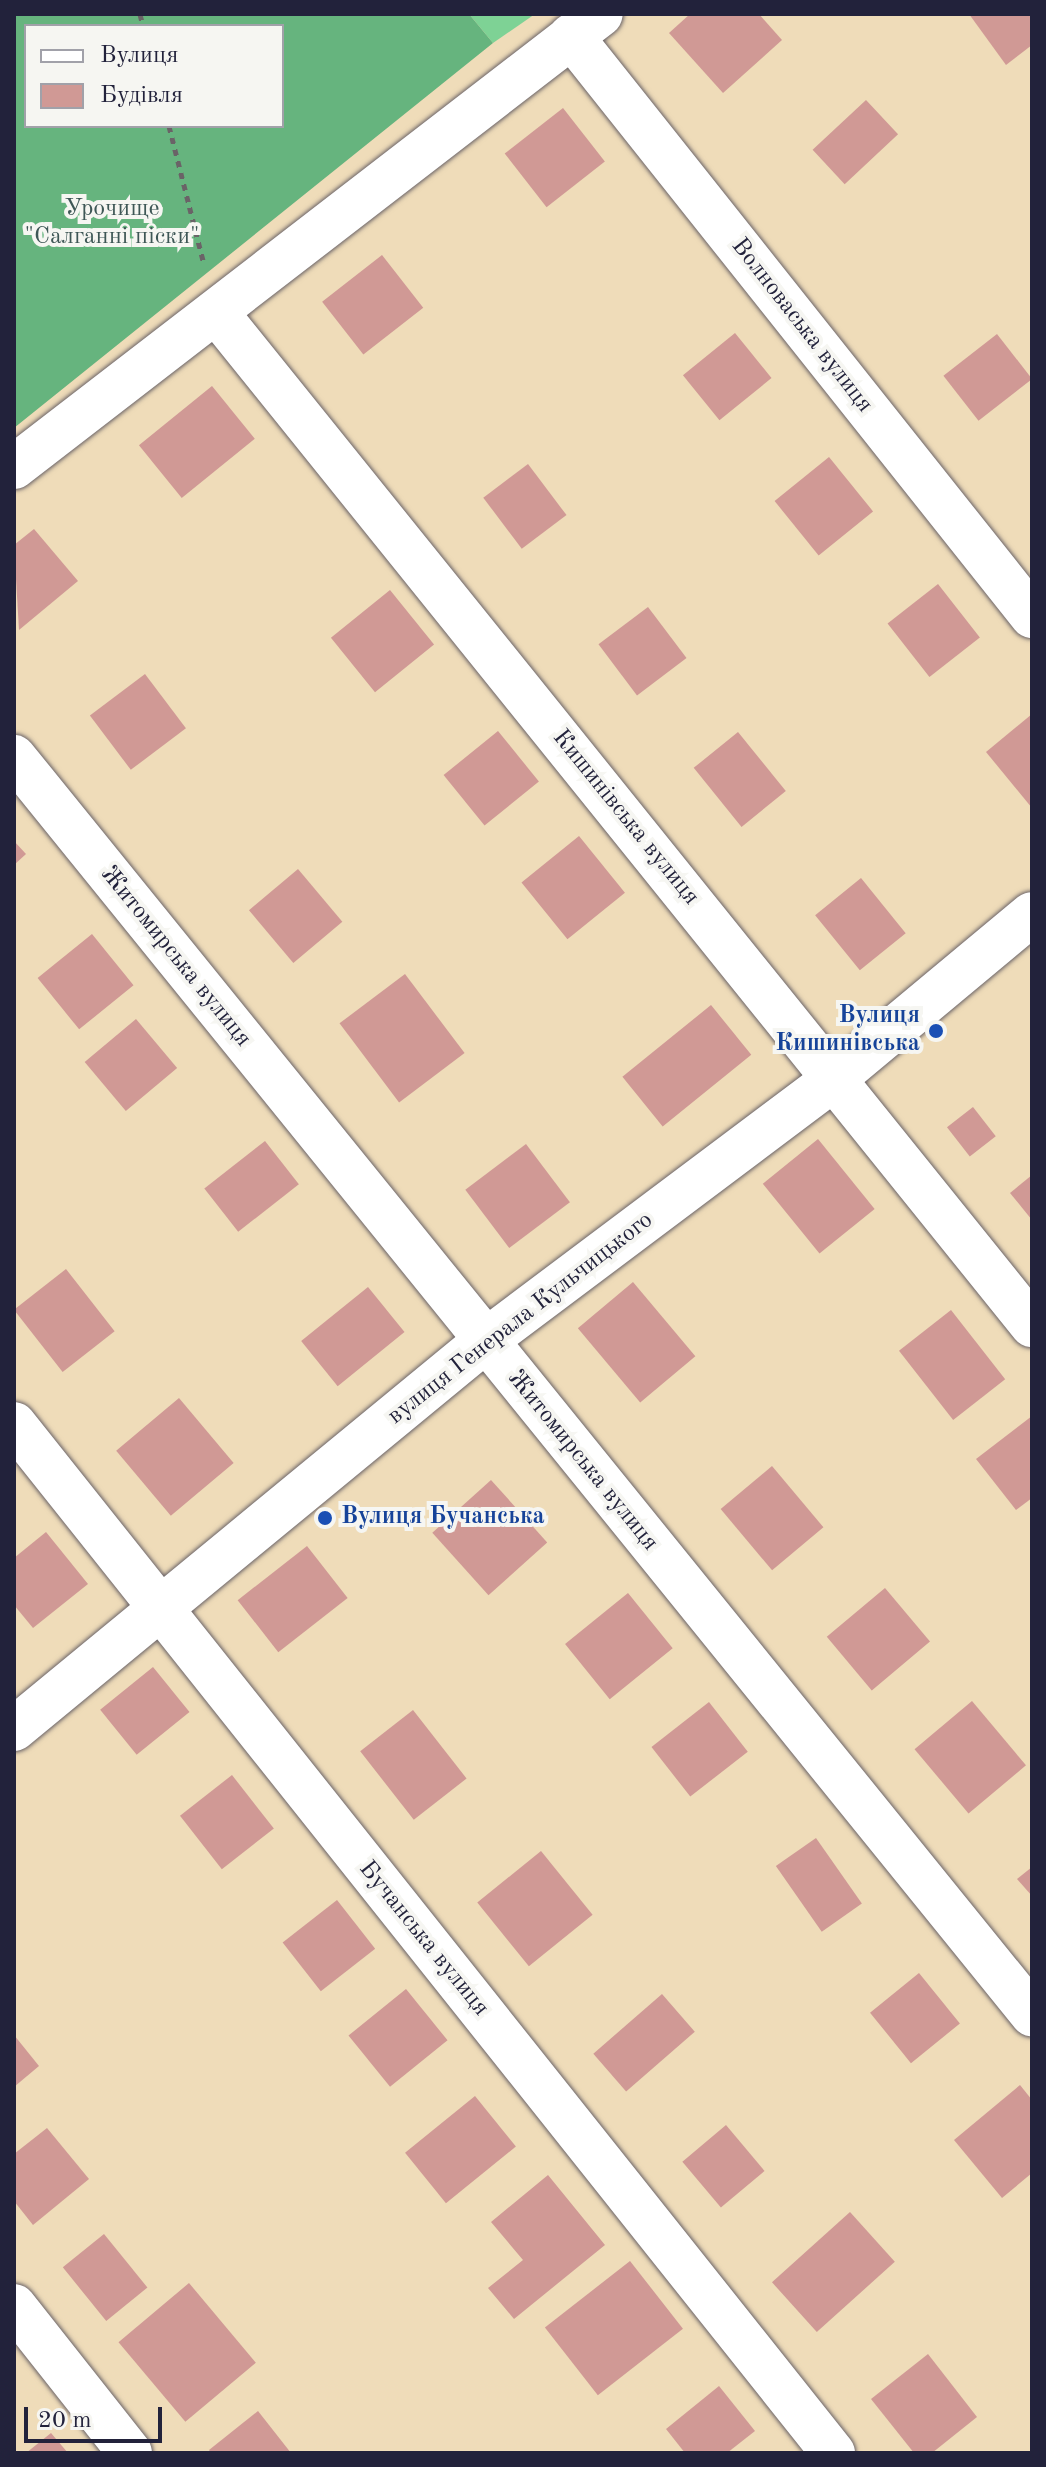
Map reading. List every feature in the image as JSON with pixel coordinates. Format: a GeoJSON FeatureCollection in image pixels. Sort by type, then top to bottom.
{"type":"FeatureCollection","features":[{"type":"Feature","properties":{"kind":"street"},"geometry":{"type":"LineString","coordinates":[[14,467],[586,25]]}},
{"type":"Feature","properties":{"kind":"street","name":"Волноваська вулиця"},"geometry":{"type":"LineString","coordinates":[[586,25],[1032,616]]}},
{"type":"Feature","properties":{"kind":"street","name":"Кишинівська вулиця"},"geometry":{"type":"LineString","coordinates":[[216,312],[1032,1325]]}},
{"type":"Feature","properties":{"kind":"street","name":"Житомирська вулиця"},"geometry":{"type":"LineString","coordinates":[[14,757],[1032,2014]]}},
{"type":"Feature","properties":{"kind":"street","name":"вулиця Генерала Кульчицького"},"geometry":{"type":"LineString","coordinates":[[14,1729],[163,1612],[485,1341],[835,1078],[1032,914]]}},
{"type":"Feature","properties":{"kind":"street","name":"Бучанська вулиця"},"geometry":{"type":"LineString","coordinates":[[14,1424],[833,2453]]}},
{"type":"Feature","properties":{"kind":"street"},"geometry":{"type":"LineString","coordinates":[[14,2306],[130,2453]]}},
{"type":"Feature","properties":{"kind":"path"},"geometry":{"type":"LineString","coordinates":[[170,128],[216,312]]}},
{"type":"Feature","properties":{"kind":"green space","name":"Урочище \"Салганні піски\""},"geometry":{"type":"Polygon","coordinates":[[[14,14],[469,14],[493,43],[14,428],[14,14]]]}},
{"type":"Feature","properties":{"kind":"green space"},"geometry":{"type":"Polygon","coordinates":[[[469,14],[535,14],[493,43],[469,14]]]}},
{"type":"Feature","properties":{"kind":"building"},"geometry":{"type":"Polygon","coordinates":[[[690,14],[759,14],[782,40],[723,93],[669,33],[690,14]]]}},
{"type":"Feature","properties":{"kind":"building"},"geometry":{"type":"Polygon","coordinates":[[[969,14],[1032,14],[1032,45],[1006,65],[969,14]]]}},
{"type":"Feature","properties":{"kind":"building"},"geometry":{"type":"Polygon","coordinates":[[[866,100],[898,134],[845,184],[813,150],[866,100]]]}},
{"type":"Feature","properties":{"kind":"building"},"geometry":{"type":"Polygon","coordinates":[[[563,108],[605,162],[547,207],[505,154],[563,108]]]}},
{"type":"Feature","properties":{"kind":"building"},"geometry":{"type":"Polygon","coordinates":[[[382,255],[423,308],[363,355],[322,302],[382,255]]]}},
{"type":"Feature","properties":{"kind":"building"},"geometry":{"type":"Polygon","coordinates":[[[735,333],[772,378],[719,420],[683,375],[735,333]]]}},
{"type":"Feature","properties":{"kind":"building"},"geometry":{"type":"Polygon","coordinates":[[[997,334],[1032,379],[979,421],[943,376],[997,334]]]}},
{"type":"Feature","properties":{"kind":"building"},"geometry":{"type":"Polygon","coordinates":[[[212,386],[255,439],[182,498],[139,445],[212,386]]]}},
{"type":"Feature","properties":{"kind":"building"},"geometry":{"type":"Polygon","coordinates":[[[829,457],[873,511],[819,555],[775,501],[829,457]]]}},
{"type":"Feature","properties":{"kind":"building"},"geometry":{"type":"Polygon","coordinates":[[[528,464],[567,515],[522,549],[483,498],[528,464]]]}},
{"type":"Feature","properties":{"kind":"building"},"geometry":{"type":"Polygon","coordinates":[[[34,529],[78,581],[19,630],[14,545],[34,529]]]}},
{"type":"Feature","properties":{"kind":"building"},"geometry":{"type":"Polygon","coordinates":[[[938,584],[980,638],[929,677],[888,623],[938,584]]]}},
{"type":"Feature","properties":{"kind":"building"},"geometry":{"type":"Polygon","coordinates":[[[390,590],[434,644],[375,692],[331,638],[390,590]]]}},
{"type":"Feature","properties":{"kind":"building"},"geometry":{"type":"Polygon","coordinates":[[[648,607],[687,658],[637,695],[598,644],[648,607]]]}},
{"type":"Feature","properties":{"kind":"building"},"geometry":{"type":"Polygon","coordinates":[[[145,674],[186,728],[131,770],[90,716],[145,674]]]}},
{"type":"Feature","properties":{"kind":"building"},"geometry":{"type":"Polygon","coordinates":[[[1032,714],[1032,808],[986,752],[1032,714]]]}},
{"type":"Feature","properties":{"kind":"building"},"geometry":{"type":"Polygon","coordinates":[[[498,731],[539,782],[485,826],[444,775],[498,731]]]}},
{"type":"Feature","properties":{"kind":"building"},"geometry":{"type":"Polygon","coordinates":[[[738,732],[786,791],[742,827],[694,768],[738,732]]]}},
{"type":"Feature","properties":{"kind":"building"},"geometry":{"type":"Polygon","coordinates":[[[579,836],[625,893],[567,939],[521,883],[579,836]]]}},
{"type":"Feature","properties":{"kind":"building"},"geometry":{"type":"Polygon","coordinates":[[[14,841],[26,854],[14,865],[14,841]]]}},
{"type":"Feature","properties":{"kind":"building"},"geometry":{"type":"Polygon","coordinates":[[[298,869],[342,922],[293,963],[249,910],[298,869]]]}},
{"type":"Feature","properties":{"kind":"building"},"geometry":{"type":"Polygon","coordinates":[[[861,878],[906,933],[860,970],[815,915],[861,878]]]}},
{"type":"Feature","properties":{"kind":"building"},"geometry":{"type":"Polygon","coordinates":[[[92,934],[134,985],[79,1029],[38,978],[92,934]]]}},
{"type":"Feature","properties":{"kind":"building"},"geometry":{"type":"Polygon","coordinates":[[[405,974],[465,1053],[399,1102],[340,1023],[405,974]]]}},
{"type":"Feature","properties":{"kind":"building"},"geometry":{"type":"Polygon","coordinates":[[[711,1005],[751,1055],[663,1126],[622,1077],[711,1005]]]}},
{"type":"Feature","properties":{"kind":"building"},"geometry":{"type":"Polygon","coordinates":[[[136,1019],[177,1068],[126,1111],[85,1062],[136,1019]]]}},
{"type":"Feature","properties":{"kind":"building"},"geometry":{"type":"Polygon","coordinates":[[[973,1107],[996,1136],[970,1156],[947,1127],[973,1107]]]}},
{"type":"Feature","properties":{"kind":"building"},"geometry":{"type":"Polygon","coordinates":[[[818,1139],[875,1209],[819,1254],[763,1184],[818,1139]]]}},
{"type":"Feature","properties":{"kind":"building"},"geometry":{"type":"Polygon","coordinates":[[[265,1141],[299,1184],[238,1232],[204,1188],[265,1141]]]}},
{"type":"Feature","properties":{"kind":"building"},"geometry":{"type":"Polygon","coordinates":[[[526,1144],[570,1202],[509,1248],[465,1190],[526,1144]]]}},
{"type":"Feature","properties":{"kind":"building"},"geometry":{"type":"Polygon","coordinates":[[[1032,1175],[1032,1220],[1010,1193],[1032,1175]]]}},
{"type":"Feature","properties":{"kind":"building"},"geometry":{"type":"Polygon","coordinates":[[[66,1269],[115,1331],[63,1372],[14,1310],[66,1269]]]}},
{"type":"Feature","properties":{"kind":"building"},"geometry":{"type":"Polygon","coordinates":[[[633,1282],[695,1356],[640,1403],[578,1328],[633,1282]]]}},
{"type":"Feature","properties":{"kind":"building"},"geometry":{"type":"Polygon","coordinates":[[[368,1287],[405,1332],[338,1386],[301,1341],[368,1287]]]}},
{"type":"Feature","properties":{"kind":"building"},"geometry":{"type":"Polygon","coordinates":[[[951,1310],[1005,1379],[953,1420],[899,1351],[951,1310]]]}},
{"type":"Feature","properties":{"kind":"building"},"geometry":{"type":"Polygon","coordinates":[[[179,1398],[234,1463],[171,1516],[116,1451],[179,1398]]]}},
{"type":"Feature","properties":{"kind":"building"},"geometry":{"type":"Polygon","coordinates":[[[1032,1416],[1032,1498],[1016,1510],[976,1459],[1032,1416]]]}},
{"type":"Feature","properties":{"kind":"building"},"geometry":{"type":"Polygon","coordinates":[[[772,1466],[823,1527],[772,1570],[721,1509],[772,1466]]]}},
{"type":"Feature","properties":{"kind":"building"},"geometry":{"type":"Polygon","coordinates":[[[491,1480],[547,1542],[488,1595],[432,1533],[491,1480]]]}},
{"type":"Feature","properties":{"kind":"building"},"geometry":{"type":"Polygon","coordinates":[[[46,1532],[88,1584],[33,1628],[14,1605],[14,1558],[46,1532]]]}},
{"type":"Feature","properties":{"kind":"building"},"geometry":{"type":"Polygon","coordinates":[[[307,1546],[348,1598],[278,1652],[238,1600],[307,1546]]]}},
{"type":"Feature","properties":{"kind":"building"},"geometry":{"type":"Polygon","coordinates":[[[885,1588],[930,1642],[872,1690],[827,1637],[885,1588]]]}},
{"type":"Feature","properties":{"kind":"building"},"geometry":{"type":"Polygon","coordinates":[[[628,1593],[673,1648],[610,1699],[565,1644],[628,1593]]]}},
{"type":"Feature","properties":{"kind":"building"},"geometry":{"type":"Polygon","coordinates":[[[153,1667],[190,1712],[137,1755],[100,1710],[153,1667]]]}},
{"type":"Feature","properties":{"kind":"building"},"geometry":{"type":"Polygon","coordinates":[[[972,1701],[1026,1765],[969,1814],[915,1749],[972,1701]]]}},
{"type":"Feature","properties":{"kind":"building"},"geometry":{"type":"Polygon","coordinates":[[[709,1702],[748,1752],[690,1797],[651,1747],[709,1702]]]}},
{"type":"Feature","properties":{"kind":"building"},"geometry":{"type":"Polygon","coordinates":[[[413,1710],[467,1779],[414,1820],[360,1751],[413,1710]]]}},
{"type":"Feature","properties":{"kind":"building"},"geometry":{"type":"Polygon","coordinates":[[[232,1775],[274,1829],[222,1869],[180,1816],[232,1775]]]}},
{"type":"Feature","properties":{"kind":"building"},"geometry":{"type":"Polygon","coordinates":[[[816,1838],[862,1904],[822,1932],[776,1866],[816,1838]]]}},
{"type":"Feature","properties":{"kind":"building"},"geometry":{"type":"Polygon","coordinates":[[[541,1851],[593,1915],[529,1966],[477,1903],[541,1851]]]}},
{"type":"Feature","properties":{"kind":"building"},"geometry":{"type":"Polygon","coordinates":[[[1032,1867],[1032,1896],[1017,1879],[1032,1867]]]}},
{"type":"Feature","properties":{"kind":"building"},"geometry":{"type":"Polygon","coordinates":[[[337,1900],[375,1949],[321,1991],[283,1942],[337,1900]]]}},
{"type":"Feature","properties":{"kind":"building"},"geometry":{"type":"Polygon","coordinates":[[[919,1973],[960,2024],[911,2063],[870,2013],[919,1973]]]}},
{"type":"Feature","properties":{"kind":"building"},"geometry":{"type":"Polygon","coordinates":[[[406,1989],[448,2040],[390,2087],[348,2036],[406,1989]]]}},
{"type":"Feature","properties":{"kind":"building"},"geometry":{"type":"Polygon","coordinates":[[[662,1994],[695,2032],[626,2091],[593,2054],[662,1994]]]}},
{"type":"Feature","properties":{"kind":"building"},"geometry":{"type":"Polygon","coordinates":[[[14,2035],[39,2066],[14,2087],[14,2035]]]}},
{"type":"Feature","properties":{"kind":"building"},"geometry":{"type":"Polygon","coordinates":[[[1020,2085],[1032,2100],[1032,2173],[1002,2198],[954,2140],[1020,2085]]]}},
{"type":"Feature","properties":{"kind":"building"},"geometry":{"type":"Polygon","coordinates":[[[475,2096],[516,2147],[446,2203],[405,2153],[475,2096]]]}},
{"type":"Feature","properties":{"kind":"building"},"geometry":{"type":"Polygon","coordinates":[[[726,2125],[765,2171],[721,2208],[682,2162],[726,2125]]]}},
{"type":"Feature","properties":{"kind":"building"},"geometry":{"type":"Polygon","coordinates":[[[47,2128],[89,2179],[33,2225],[14,2201],[14,2154],[47,2128]]]}},
{"type":"Feature","properties":{"kind":"building"},"geometry":{"type":"Polygon","coordinates":[[[548,2175],[605,2245],[514,2319],[488,2288],[523,2260],[491,2222],[548,2175]]]}},
{"type":"Feature","properties":{"kind":"building"},"geometry":{"type":"Polygon","coordinates":[[[850,2212],[895,2262],[817,2332],[772,2282],[850,2212]]]}},
{"type":"Feature","properties":{"kind":"building"},"geometry":{"type":"Polygon","coordinates":[[[104,2234],[147,2288],[106,2321],[63,2267],[104,2234]]]}},
{"type":"Feature","properties":{"kind":"building"},"geometry":{"type":"Polygon","coordinates":[[[630,2261],[683,2329],[598,2395],[545,2327],[630,2261]]]}},
{"type":"Feature","properties":{"kind":"building"},"geometry":{"type":"Polygon","coordinates":[[[189,2283],[256,2363],[185,2422],[119,2342],[189,2283]]]}},
{"type":"Feature","properties":{"kind":"building"},"geometry":{"type":"Polygon","coordinates":[[[928,2354],[977,2417],[932,2453],[914,2453],[871,2399],[928,2354]]]}},
{"type":"Feature","properties":{"kind":"building"},"geometry":{"type":"Polygon","coordinates":[[[719,2386],[755,2431],[727,2453],[685,2453],[666,2429],[719,2386]]]}},
{"type":"Feature","properties":{"kind":"building"},"geometry":{"type":"Polygon","coordinates":[[[258,2411],[291,2453],[211,2453],[209,2450],[258,2411]]]}},
{"type":"Feature","properties":{"kind":"building"},"geometry":{"type":"Polygon","coordinates":[[[51,2433],[68,2453],[26,2453],[51,2433]]]}},
{"type":"Feature","properties":{"kind":"place","name":"Вулиця Кишинівська"},"geometry":{"type":"Point","coordinates":[936,1031]}},
{"type":"Feature","properties":{"kind":"place","name":"Вулиця Бучанська"},"geometry":{"type":"Point","coordinates":[325,1518]}}]}
